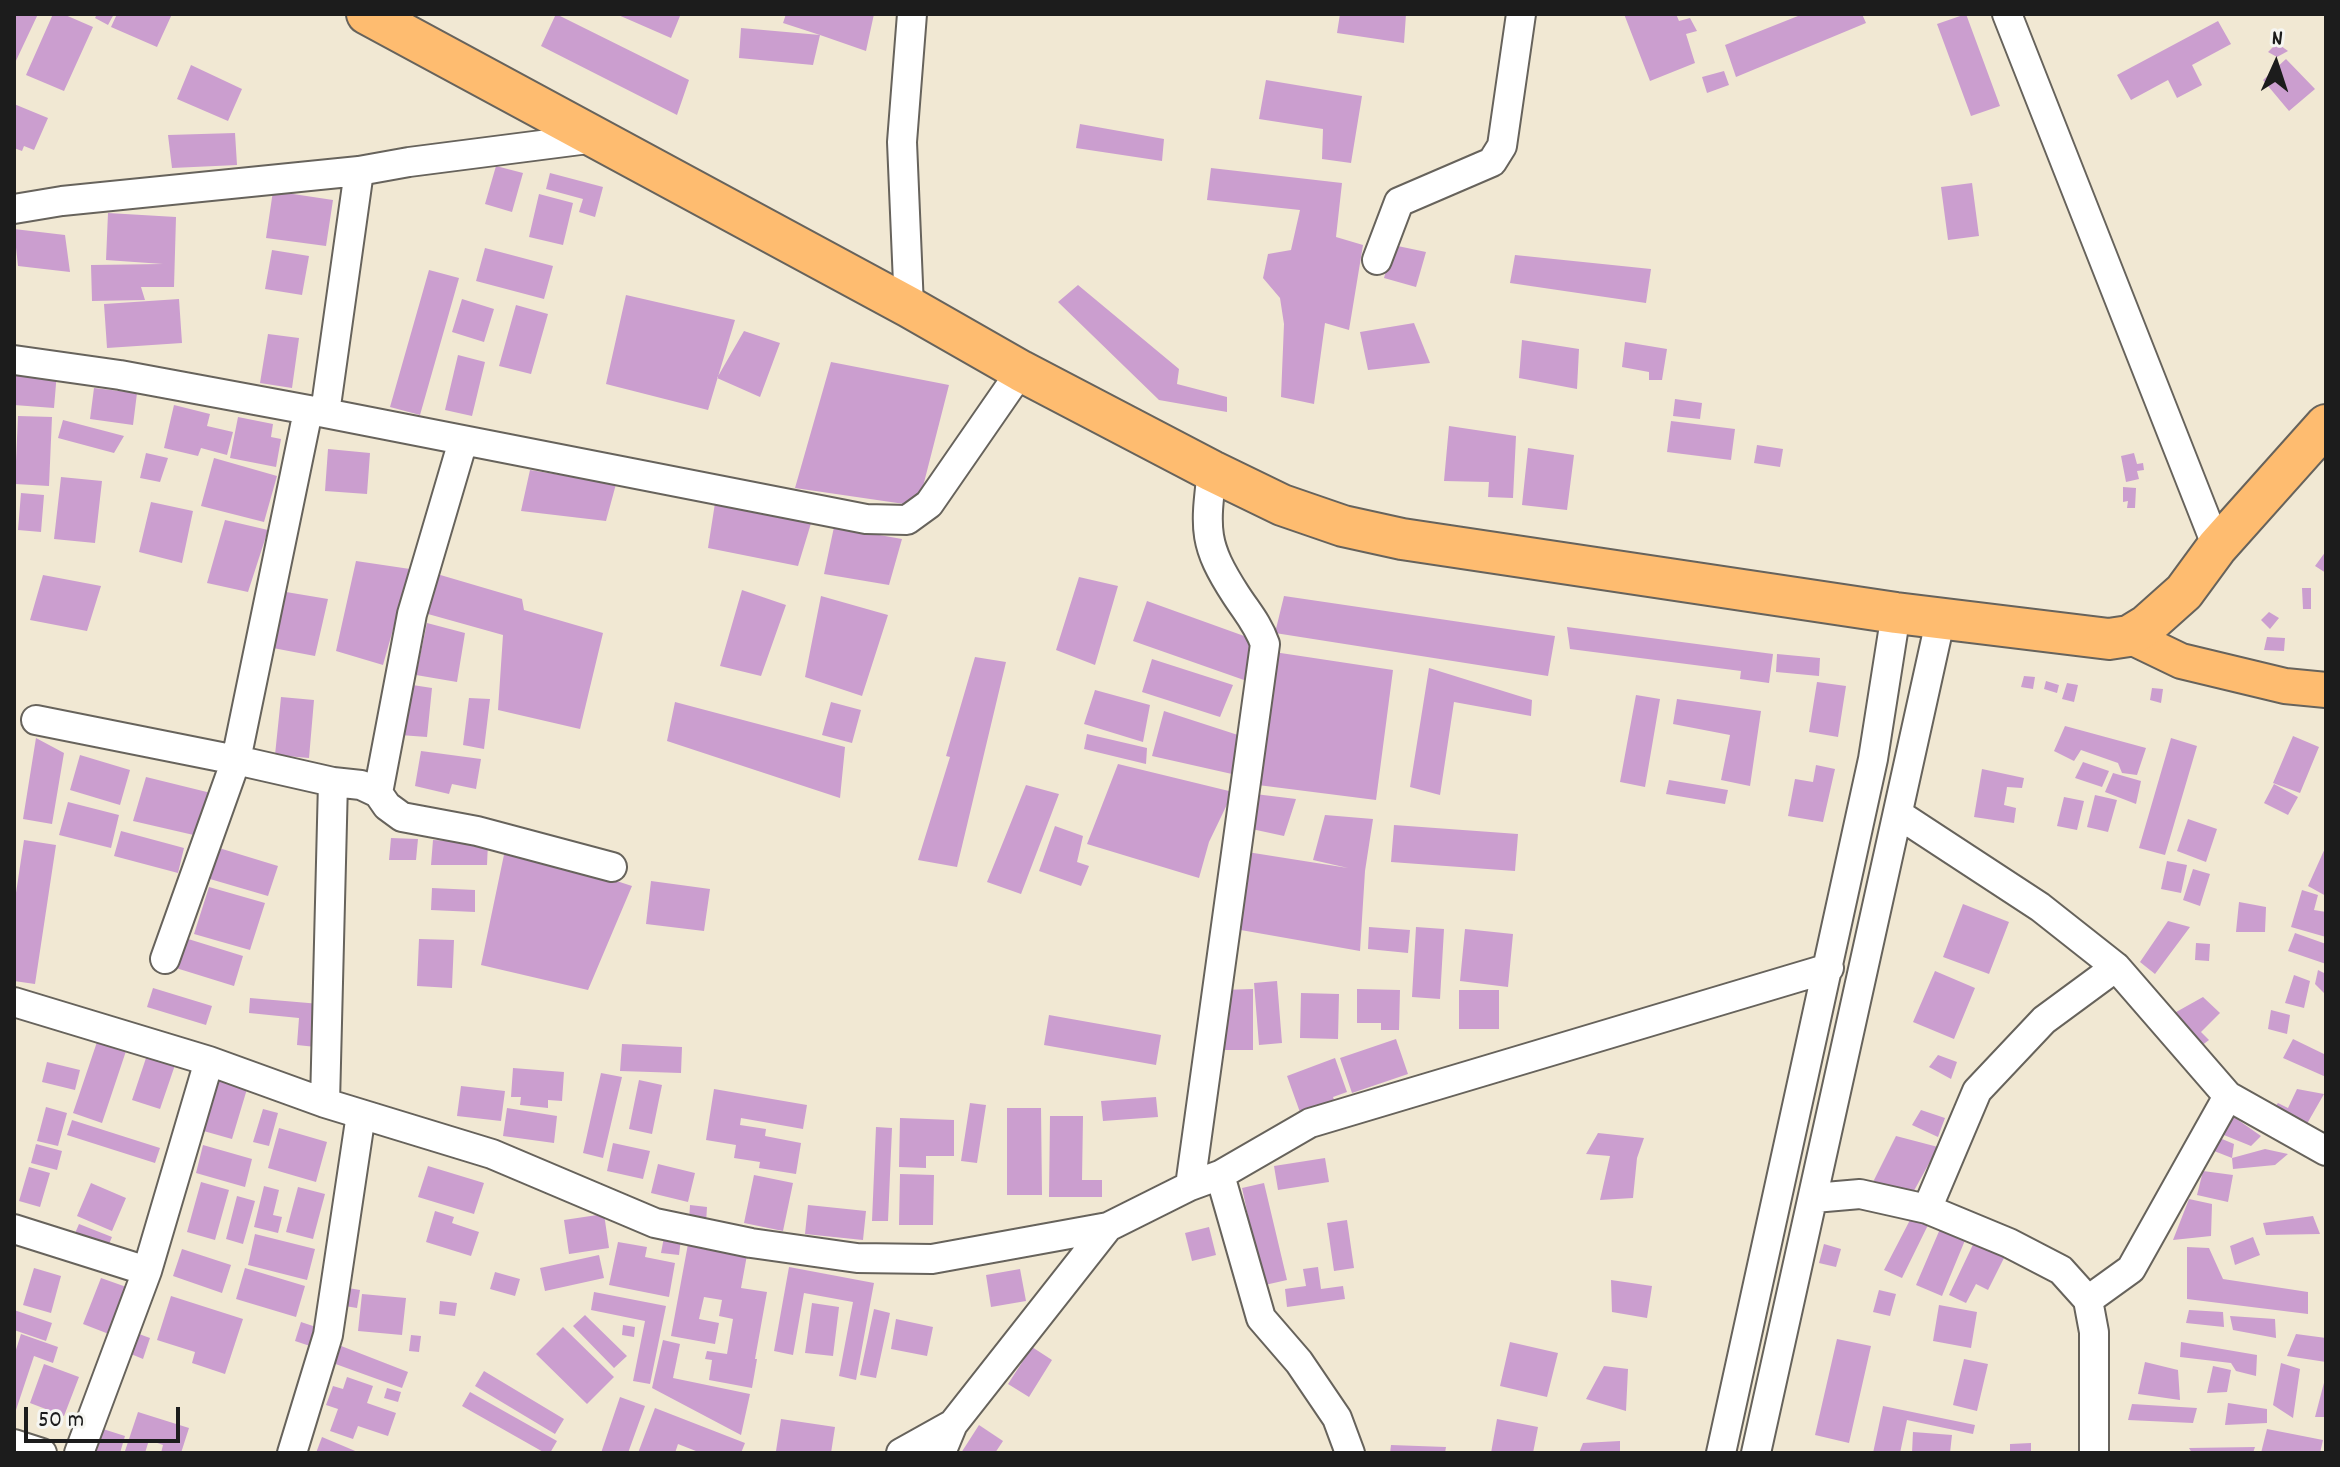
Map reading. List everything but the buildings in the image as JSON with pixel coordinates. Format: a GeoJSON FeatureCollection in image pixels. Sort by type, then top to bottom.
{"type":"FeatureCollection","features":[{"type":"Feature","properties":{"kind":"highway"},"geometry":{"type":"LineString","coordinates":[[367,14],[909,307],[1021,371],[1212,471],[1282,505],[1343,526],[1402,539],[1896,613],[2109,639],[2129,636],[2147,625],[2184,592],[2217,547],[2326,425]]}},
{"type":"Feature","properties":{"kind":"main road"},"geometry":{"type":"LineString","coordinates":[[2129,636],[2181,661],[2285,686],[2326,690]]}},
{"type":"Feature","properties":{"kind":"street"},"geometry":{"type":"LineString","coordinates":[[909,307],[902,142],[912,14]]}},
{"type":"Feature","properties":{"kind":"street"},"geometry":{"type":"LineString","coordinates":[[1377,260],[1399,202],[1492,162],[1498,155],[1502,146],[1521,14]]}},
{"type":"Feature","properties":{"kind":"street"},"geometry":{"type":"LineString","coordinates":[[2007,14],[2217,547]]}},
{"type":"Feature","properties":{"kind":"street"},"geometry":{"type":"LineString","coordinates":[[14,209],[62,201],[359,171],[596,138]]}},
{"type":"Feature","properties":{"kind":"street"},"geometry":{"type":"LineString","coordinates":[[165,959],[236,760],[316,412],[359,171]]}},
{"type":"Feature","properties":{"kind":"street"},"geometry":{"type":"LineString","coordinates":[[14,360],[120,375],[866,519],[907,520],[929,504],[1021,371]]}},
{"type":"Feature","properties":{"kind":"street"},"geometry":{"type":"LineString","coordinates":[[378,793],[412,614],[463,441]]}},
{"type":"Feature","properties":{"kind":"street"},"geometry":{"type":"LineString","coordinates":[[1190,1186],[1265,644],[1258,623],[1212,556],[1207,513],[1212,471]]}},
{"type":"Feature","properties":{"kind":"street"},"geometry":{"type":"LineString","coordinates":[[1721,1453],[1873,759],[1896,613]]}},
{"type":"Feature","properties":{"kind":"street"},"geometry":{"type":"LineString","coordinates":[[1756,1453],[1941,617]]}},
{"type":"Feature","properties":{"kind":"street"},"geometry":{"type":"LineString","coordinates":[[36,720],[333,782],[361,785],[378,793],[387,806],[402,817],[477,831],[612,867]]}},
{"type":"Feature","properties":{"kind":"street"},"geometry":{"type":"LineString","coordinates":[[325,1103],[333,782]]}},
{"type":"Feature","properties":{"kind":"street"},"geometry":{"type":"LineString","coordinates":[[1898,814],[2040,907],[2116,967],[2228,1096],[2326,1151]]}},
{"type":"Feature","properties":{"kind":"street"},"geometry":{"type":"LineString","coordinates":[[1927,1209],[1977,1091],[2044,1020],[2116,967]]}},
{"type":"Feature","properties":{"kind":"street"},"geometry":{"type":"LineString","coordinates":[[14,1002],[209,1061],[325,1103],[492,1154],[655,1223],[751,1243],[857,1258],[932,1259],[1108,1227],[1190,1186],[1220,1175],[1310,1123],[1829,968]]}},
{"type":"Feature","properties":{"kind":"street"},"geometry":{"type":"LineString","coordinates":[[79,1453],[147,1271],[209,1061]]}},
{"type":"Feature","properties":{"kind":"street"},"geometry":{"type":"LineString","coordinates":[[2088,1300],[2131,1269],[2228,1096]]}},
{"type":"Feature","properties":{"kind":"street"},"geometry":{"type":"LineString","coordinates":[[292,1453],[328,1335],[361,1114]]}},
{"type":"Feature","properties":{"kind":"street"},"geometry":{"type":"LineString","coordinates":[[1220,1175],[1261,1318],[1299,1362],[1337,1418],[1350,1453]]}},
{"type":"Feature","properties":{"kind":"street"},"geometry":{"type":"LineString","coordinates":[[1814,1198],[1860,1194],[1927,1209],[2009,1243],[2061,1270],[2088,1300],[2094,1332],[2094,1453]]}},
{"type":"Feature","properties":{"kind":"street"},"geometry":{"type":"LineString","coordinates":[[941,1453],[953,1424],[1108,1227]]}},
{"type":"Feature","properties":{"kind":"street"},"geometry":{"type":"LineString","coordinates":[[14,1229],[147,1271]]}},
{"type":"Feature","properties":{"kind":"street"},"geometry":{"type":"LineString","coordinates":[[901,1453],[953,1424]]}},
{"type":"Feature","properties":{"kind":"street"},"geometry":{"type":"LineString","coordinates":[[14,1444],[42,1453]]}}]}
